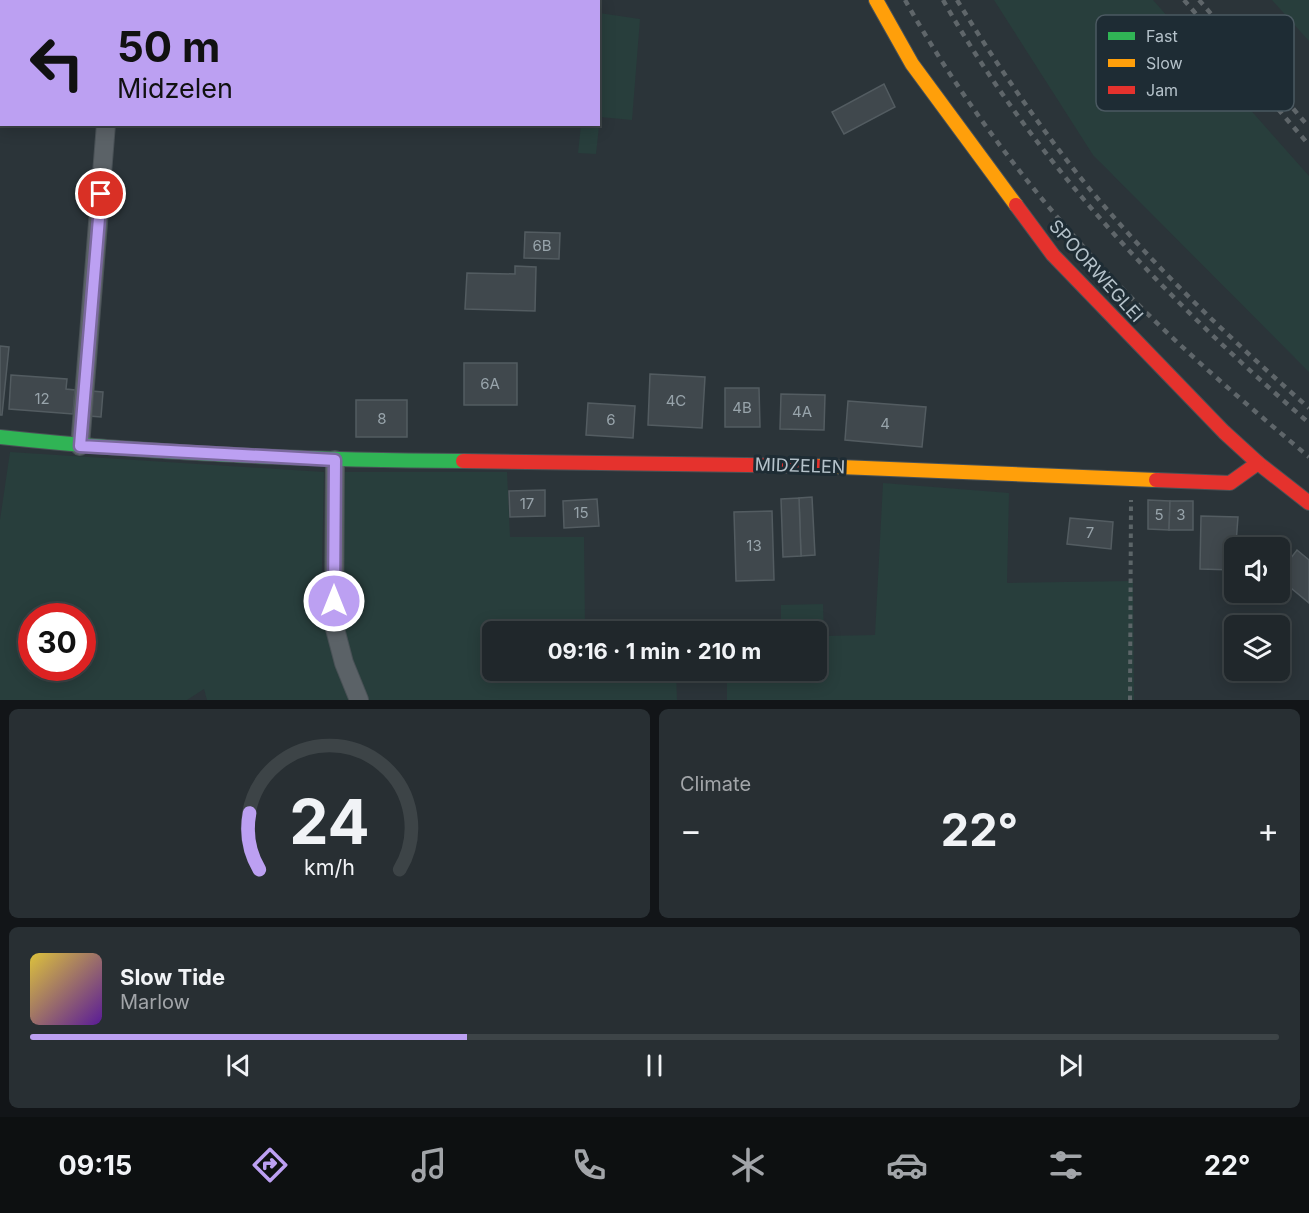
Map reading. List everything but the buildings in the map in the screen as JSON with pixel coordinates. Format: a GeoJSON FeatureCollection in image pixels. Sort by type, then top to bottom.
{"type":"FeatureCollection","features":[{"type":"Feature","properties":{"kind":"street","name":"SPOORWEGLEI"},"geometry":{"type":"LineString","coordinates":[[876,0],[912,64],[1053,255],[1224,432],[1258,463],[1309,503]]}},
{"type":"Feature","properties":{"kind":"street"},"geometry":{"type":"LineString","coordinates":[[80,446],[106,126]]}},
{"type":"Feature","properties":{"kind":"street","name":"MIDZELEN"},"geometry":{"type":"LineString","coordinates":[[0,437],[80,446],[335,460],[792,465],[1230,483],[1258,463]]}},
{"type":"Feature","properties":{"kind":"street"},"geometry":{"type":"LineString","coordinates":[[335,460],[334,625],[344,663],[359,700]]}},
{"type":"Feature","properties":{"kind":"path"},"geometry":{"type":"LineString","coordinates":[[1130,700],[1131,479]]}},
{"type":"Feature","properties":{"kind":"green space"},"geometry":{"type":"Polygon","coordinates":[[[994,0],[1153,0],[1166,15],[1096,15],[1096,111],[1251,111],[1309,176],[1309,372],[1093,155],[994,0]]]}},
{"type":"Feature","properties":{"kind":"green space"},"geometry":{"type":"Polygon","coordinates":[[[1272,0],[1309,0],[1309,41],[1294,24],[1294,15],[1286,15],[1272,0]]]}},
{"type":"Feature","properties":{"kind":"green space"},"geometry":{"type":"Polygon","coordinates":[[[600,13],[640,19],[632,120],[600,117],[600,13]]]}},
{"type":"Feature","properties":{"kind":"green space"},"geometry":{"type":"Polygon","coordinates":[[[581,126],[599,126],[596,154],[578,153],[581,126]]]}},
{"type":"Feature","properties":{"kind":"green space"},"geometry":{"type":"Polygon","coordinates":[[[10,452],[324,472],[321,612],[339,629],[344,472],[507,472],[510,537],[584,537],[585,621],[482,621],[482,681],[676,681],[677,700],[207,700],[204,689],[187,700],[0,700],[0,520],[10,452]]]}},
{"type":"Feature","properties":{"kind":"green space"},"geometry":{"type":"Polygon","coordinates":[[[883,483],[1009,493],[1007,583],[1133,581],[1134,700],[727,700],[727,681],[827,681],[827,636],[875,635],[883,483]]]}},
{"type":"Feature","properties":{"kind":"green space"},"geometry":{"type":"Polygon","coordinates":[[[823,604],[824,621],[781,621],[781,605],[823,604]]]}},
{"type":"Feature","properties":{"kind":"railway"},"geometry":{"type":"LineString","coordinates":[[905,0],[959,88],[989,130],[1020,172],[1087,251],[1122,289],[1177,342],[1309,457]]}},
{"type":"Feature","properties":{"kind":"railway"},"geometry":{"type":"LineString","coordinates":[[943,0],[1019,118],[1108,227],[1205,328],[1309,423]]}},
{"type":"Feature","properties":{"kind":"railway"},"geometry":{"type":"LineString","coordinates":[[957,0],[1036,119],[1092,192],[1181,289],[1309,408]]}},
{"type":"Feature","properties":{"kind":"railway"},"geometry":{"type":"LineString","coordinates":[[1184,0],[1197,15]]}},
{"type":"Feature","properties":{"kind":"railway"},"geometry":{"type":"LineString","coordinates":[[1199,0],[1212,15]]}},
{"type":"Feature","properties":{"kind":"railway"},"geometry":{"type":"LineString","coordinates":[[1294,110],[1309,127]]}},
{"type":"Feature","properties":{"kind":"railway"},"geometry":{"type":"LineString","coordinates":[[1280,111],[1309,145]]}},
{"type":"Feature","properties":{"kind":"traffic: fast"},"geometry":{"type":"LineString","coordinates":[[0,437],[116,448],[231,455],[463,461]]}},
{"type":"Feature","properties":{"kind":"traffic: slow"},"geometry":{"type":"LineString","coordinates":[[876,0],[912,64],[1016,205]]}},
{"type":"Feature","properties":{"kind":"traffic: slow"},"geometry":{"type":"LineString","coordinates":[[816,466],[1156,480]]}},
{"type":"Feature","properties":{"kind":"traffic: jam"},"geometry":{"type":"LineString","coordinates":[[1016,205],[1053,255],[1224,432],[1258,463],[1309,503]]}},
{"type":"Feature","properties":{"kind":"traffic: jam"},"geometry":{"type":"LineString","coordinates":[[463,461],[816,466]]}},
{"type":"Feature","properties":{"kind":"traffic: jam"},"geometry":{"type":"LineString","coordinates":[[1156,480],[1230,483],[1258,463]]}},
{"type":"Feature","properties":{"kind":"route"},"geometry":{"type":"LineString","coordinates":[[101,194],[80,446],[335,460],[334,601]]}}]}
